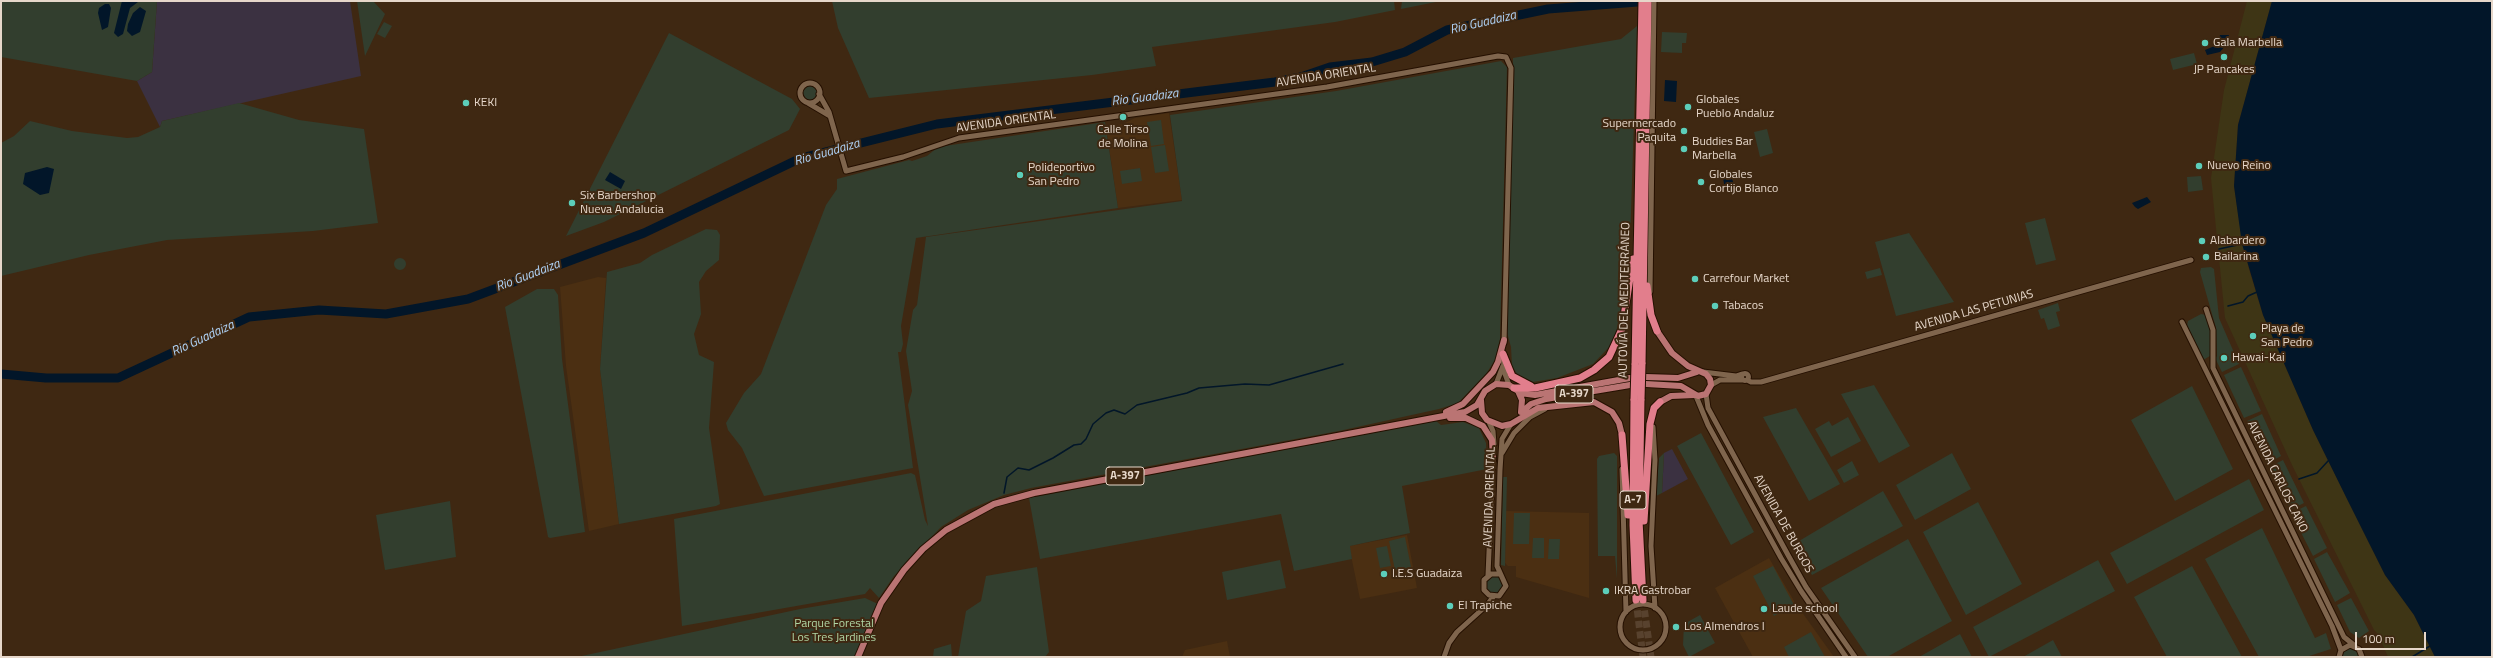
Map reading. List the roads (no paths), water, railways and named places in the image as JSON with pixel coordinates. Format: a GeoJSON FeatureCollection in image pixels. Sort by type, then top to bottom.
{"type":"FeatureCollection","features":[{"type":"Feature","properties":{"kind":"highway","name":"AUTOVÍA DEL MEDITERRÁNEO"},"geometry":{"type":"LineString","coordinates":[[1638,365],[1638,230],[1647,35],[1642,1]]}},
{"type":"Feature","properties":{"kind":"highway","name":"AUTOVÍA DEL MEDITERRÁNEO"},"geometry":{"type":"LineString","coordinates":[[1637,399],[1640,555],[1639,600],[1633,548],[1637,399],[1638,365],[1643,256],[1648,1]]}},
{"type":"Feature","properties":{"kind":"highway"},"geometry":{"type":"LineString","coordinates":[[1512,386],[1535,388],[1580,378],[1604,362],[1614,349],[1622,329],[1627,310],[1634,243],[1638,230]]}},
{"type":"Feature","properties":{"kind":"highway"},"geometry":{"type":"LineString","coordinates":[[1643,256],[1649,307],[1657,331]]}},
{"type":"Feature","properties":{"kind":"highway"},"geometry":{"type":"LineString","coordinates":[[1503,354],[1512,376],[1522,383],[1535,388]]}},
{"type":"Feature","properties":{"kind":"highway"},"geometry":{"type":"LineString","coordinates":[[1640,555],[1644,539],[1650,424],[1653,410],[1660,402]]}},
{"type":"Feature","properties":{"kind":"highway"},"geometry":{"type":"LineString","coordinates":[[1622,435],[1629,533],[1633,548]]}},
{"type":"Feature","properties":{"kind":"main road"},"geometry":{"type":"LineString","coordinates":[[1657,331],[1672,352],[1697,373],[1710,379],[1711,385],[1706,394],[1670,396],[1660,402]]}},
{"type":"Feature","properties":{"kind":"main road"},"geometry":{"type":"LineString","coordinates":[[1440,417],[1463,404],[1493,372],[1504,340]]}},
{"type":"Feature","properties":{"kind":"main road"},"geometry":{"type":"LineString","coordinates":[[1695,395],[1688,389],[1676,385],[1646,381],[1678,378],[1697,373]]}},
{"type":"Feature","properties":{"kind":"main road"},"geometry":{"type":"LineString","coordinates":[[1688,389],[1687,381],[1697,373]]}},
{"type":"Feature","properties":{"kind":"main road","name":"A-397"},"geometry":{"type":"LineString","coordinates":[[1465,412],[1502,426],[1511,424],[1531,404],[1542,400],[1630,382],[1535,395],[1520,393]]}},
{"type":"Feature","properties":{"kind":"main road"},"geometry":{"type":"LineString","coordinates":[[1496,384],[1512,386],[1520,393],[1522,400],[1520,415],[1538,408],[1556,405],[1588,402],[1604,406],[1617,419],[1622,435]]}},
{"type":"Feature","properties":{"kind":"main road","name":"A-397"},"geometry":{"type":"LineString","coordinates":[[858,657],[881,603],[904,570],[923,548],[946,530],[994,504],[1034,493],[1465,412],[1475,407],[1485,391],[1496,384]]}},
{"type":"Feature","properties":{"kind":"main road"},"geometry":{"type":"LineString","coordinates":[[1482,398],[1481,408],[1487,420]]}},
{"type":"Feature","properties":{"kind":"main road"},"geometry":{"type":"LineString","coordinates":[[1440,417],[1466,418],[1483,426],[1490,435],[1493,460]]}},
{"type":"Feature","properties":{"kind":"street"},"geometry":{"type":"LineString","coordinates":[[1654,1],[1647,35],[1650,295],[1657,331]]}},
{"type":"Feature","properties":{"kind":"street","name":"AVENIDA ORIENTAL"},"geometry":{"type":"LineString","coordinates":[[830,116],[846,171],[903,156],[959,138],[1327,87],[1502,56],[1509,60],[1511,68],[1503,365],[1496,384]]}},
{"type":"Feature","properties":{"kind":"street"},"geometry":{"type":"LineString","coordinates":[[814,84],[830,116],[808,103],[801,96],[804,85],[814,84]]}},
{"type":"Feature","properties":{"kind":"street"},"geometry":{"type":"LineString","coordinates":[[808,103],[816,101],[820,94]]}},
{"type":"Feature","properties":{"kind":"street","name":"AVENIDA LAS PETUNIAS"},"geometry":{"type":"LineString","coordinates":[[1697,373],[1745,377],[1754,383],[1763,381],[2191,260]]}},
{"type":"Feature","properties":{"kind":"street","name":"AVENIDA CARLOS CANO"},"geometry":{"type":"LineString","coordinates":[[2206,309],[2213,330],[2215,372],[2344,637],[2360,649],[2362,657]]}},
{"type":"Feature","properties":{"kind":"street","name":"AVENIDA CARLOS CANO"},"geometry":{"type":"LineString","coordinates":[[2182,322],[2336,634],[2338,655]]}},
{"type":"Feature","properties":{"kind":"street","name":"AVENIDA ORIENTAL"},"geometry":{"type":"LineString","coordinates":[[1503,365],[1512,386]]}},
{"type":"Feature","properties":{"kind":"street","name":"AVENIDA LAS PETUNIAS"},"geometry":{"type":"LineString","coordinates":[[1711,385],[1720,380],[1745,377]]}},
{"type":"Feature","properties":{"kind":"street","name":"AVENIDA DE BURGOS"},"geometry":{"type":"LineString","coordinates":[[1706,394],[1708,408],[1806,587],[1855,657]]}},
{"type":"Feature","properties":{"kind":"street","name":"AVENIDA DE BURGOS"},"geometry":{"type":"LineString","coordinates":[[1695,395],[1708,425],[1781,558],[1801,591],[1846,657]]}},
{"type":"Feature","properties":{"kind":"street"},"geometry":{"type":"LineString","coordinates":[[1622,435],[1621,502],[1626,612],[1621,624],[1622,637],[1632,648],[1647,650],[1657,645],[1665,632],[1663,618],[1655,608],[1651,546],[1654,454],[1653,422],[1660,402]]}},
{"type":"Feature","properties":{"kind":"street"},"geometry":{"type":"LineString","coordinates":[[1500,456],[1510,438],[1525,421],[1535,413],[1556,405]]}},
{"type":"Feature","properties":{"kind":"street","name":"AVENIDA ORIENTAL"},"geometry":{"type":"LineString","coordinates":[[1487,420],[1494,436],[1488,575]]}},
{"type":"Feature","properties":{"kind":"street","name":"AVENIDA ORIENTAL"},"geometry":{"type":"LineString","coordinates":[[1444,657],[1449,643],[1457,632],[1487,605],[1493,596],[1499,596],[1506,589],[1505,580],[1499,574],[1497,566],[1500,456],[1504,435],[1511,424]]}},
{"type":"Feature","properties":{"kind":"street"},"geometry":{"type":"LineString","coordinates":[[1493,596],[1486,593],[1483,587],[1484,580],[1488,575],[1499,574]]}},
{"type":"Feature","properties":{"kind":"street"},"geometry":{"type":"LineString","coordinates":[[1626,612],[1636,606],[1655,608]]}},
{"type":"Feature","properties":{"kind":"street"},"geometry":{"type":"LineString","coordinates":[[2338,655],[2347,645],[2354,645]]}},
{"type":"Feature","properties":{"kind":"water"},"geometry":{"type":"Polygon","coordinates":[[[122,1],[138,2],[130,8],[123,34],[118,37],[114,33],[122,1]]]}},
{"type":"Feature","properties":{"kind":"water"},"geometry":{"type":"Polygon","coordinates":[[[2272,1],[2492,1],[2492,657],[2435,657],[2414,615],[2385,575],[2313,430],[2263,315],[2242,244],[2234,186],[2238,125],[2272,1]]]}},
{"type":"Feature","properties":{"kind":"water"},"geometry":{"type":"Polygon","coordinates":[[[105,4],[109,4],[111,8],[108,27],[102,30],[98,13],[99,8],[105,4]]]}},
{"type":"Feature","properties":{"kind":"water"},"geometry":{"type":"Polygon","coordinates":[[[140,7],[146,11],[140,32],[132,36],[127,31],[128,24],[133,13],[140,7]]]}},
{"type":"Feature","properties":{"kind":"water"},"geometry":{"type":"Polygon","coordinates":[[[2220,35],[2229,35],[2226,45],[2220,52],[2207,55],[2205,50],[2217,45],[2220,35]]]}},
{"type":"Feature","properties":{"kind":"water"},"geometry":{"type":"Polygon","coordinates":[[[1665,80],[1677,81],[1676,102],[1664,101],[1665,80]]]}},
{"type":"Feature","properties":{"kind":"water"},"geometry":{"type":"Polygon","coordinates":[[[47,167],[54,169],[49,193],[40,195],[23,184],[25,173],[47,167]]]}},
{"type":"Feature","properties":{"kind":"water"},"geometry":{"type":"Polygon","coordinates":[[[610,172],[625,181],[621,189],[605,180],[610,172]]]}},
{"type":"Feature","properties":{"kind":"water"},"geometry":{"type":"Polygon","coordinates":[[[1730,172],[1734,185],[1725,188],[1722,174],[1730,172]]]}},
{"type":"Feature","properties":{"kind":"water"},"geometry":{"type":"Polygon","coordinates":[[[2147,197],[2151,202],[2138,209],[2132,203],[2147,197]]]}},
{"type":"Feature","properties":{"kind":"waterway","name":"Rio Guadaiza"},"geometry":{"type":"LineString","coordinates":[[1,374],[46,378],[118,378],[249,317],[319,310],[386,314],[468,299],[644,233],[801,158],[937,124],[1275,82],[1301,77],[1330,67],[1372,62],[1405,52],[1447,30],[1548,9],[1650,1]]}},
{"type":"Feature","properties":{"kind":"waterway"},"geometry":{"type":"LineString","coordinates":[[2219,249],[2242,244]]}},
{"type":"Feature","properties":{"kind":"waterway"},"geometry":{"type":"LineString","coordinates":[[2228,306],[2243,302],[2248,296],[2257,292]]}},
{"type":"Feature","properties":{"kind":"waterway"},"geometry":{"type":"LineString","coordinates":[[1004,493],[1007,477],[1018,468],[1029,470],[1074,445],[1081,444],[1086,439],[1093,424],[1106,413],[1114,410],[1125,414],[1137,405],[1187,393],[1199,388],[1245,384],[1269,385],[1343,364]]}},
{"type":"Feature","properties":{"kind":"waterway"},"geometry":{"type":"LineString","coordinates":[[2299,479],[2317,473],[2328,461]]}},
{"type":"Feature","properties":{"kind":"waterway"},"geometry":{"type":"LineString","coordinates":[[2412,657],[2430,646]]}},
{"type":"Feature","properties":{"kind":"tunnel"},"geometry":{"type":"LineString","coordinates":[[1636,600],[1643,657]]}},
{"type":"Feature","properties":{"kind":"tunnel"},"geometry":{"type":"LineString","coordinates":[[1643,600],[1651,657]]}},
{"type":"Feature","properties":{"kind":"place","name":"Gala Marbella"},"geometry":{"type":"Point","coordinates":[2205,43]}},
{"type":"Feature","properties":{"kind":"place","name":"JP Pancakes"},"geometry":{"type":"Point","coordinates":[2224,57]}},
{"type":"Feature","properties":{"kind":"place","name":"KEKI"},"geometry":{"type":"Point","coordinates":[466,103]}},
{"type":"Feature","properties":{"kind":"place","name":"Globales Pueblo Andaluz"},"geometry":{"type":"Point","coordinates":[1688,107]}},
{"type":"Feature","properties":{"kind":"place","name":"Calle Tirso de Molina"},"geometry":{"type":"Point","coordinates":[1123,117]}},
{"type":"Feature","properties":{"kind":"place","name":"Supermercado Paquita"},"geometry":{"type":"Point","coordinates":[1684,131]}},
{"type":"Feature","properties":{"kind":"place","name":"Buddies Bar Marbella"},"geometry":{"type":"Point","coordinates":[1684,149]}},
{"type":"Feature","properties":{"kind":"place","name":"Nuevo Reino"},"geometry":{"type":"Point","coordinates":[2199,166]}},
{"type":"Feature","properties":{"kind":"place","name":"Polideportivo San Pedro"},"geometry":{"type":"Point","coordinates":[1020,175]}},
{"type":"Feature","properties":{"kind":"place","name":"Globales Cortijo Blanco"},"geometry":{"type":"Point","coordinates":[1701,182]}},
{"type":"Feature","properties":{"kind":"place","name":"Six Barbershop Nueva Andalucia"},"geometry":{"type":"Point","coordinates":[572,203]}},
{"type":"Feature","properties":{"kind":"place","name":"Alabardero"},"geometry":{"type":"Point","coordinates":[2202,241]}},
{"type":"Feature","properties":{"kind":"place","name":"Bailarina"},"geometry":{"type":"Point","coordinates":[2206,257]}},
{"type":"Feature","properties":{"kind":"place","name":"Carrefour Market"},"geometry":{"type":"Point","coordinates":[1695,279]}},
{"type":"Feature","properties":{"kind":"place","name":"Tabacos"},"geometry":{"type":"Point","coordinates":[1715,306]}},
{"type":"Feature","properties":{"kind":"place","name":"Playa de San Pedro"},"geometry":{"type":"Point","coordinates":[2253,336]}},
{"type":"Feature","properties":{"kind":"place","name":"Hawai-Kai"},"geometry":{"type":"Point","coordinates":[2224,358]}},
{"type":"Feature","properties":{"kind":"place","name":"I.E.S Guadaiza"},"geometry":{"type":"Point","coordinates":[1384,574]}},
{"type":"Feature","properties":{"kind":"place","name":"IKRA Gastrobar"},"geometry":{"type":"Point","coordinates":[1606,591]}},
{"type":"Feature","properties":{"kind":"place","name":"El Trapiche"},"geometry":{"type":"Point","coordinates":[1450,606]}},
{"type":"Feature","properties":{"kind":"place","name":"Laude school"},"geometry":{"type":"Point","coordinates":[1764,609]}},
{"type":"Feature","properties":{"kind":"place","name":"Los Almendros I"},"geometry":{"type":"Point","coordinates":[1676,627]}},
{"type":"Feature","properties":{"kind":"park label","name":"Parque Forestal Los Tres Jardines"},"geometry":{"type":"Point","coordinates":[834,631]}}]}
